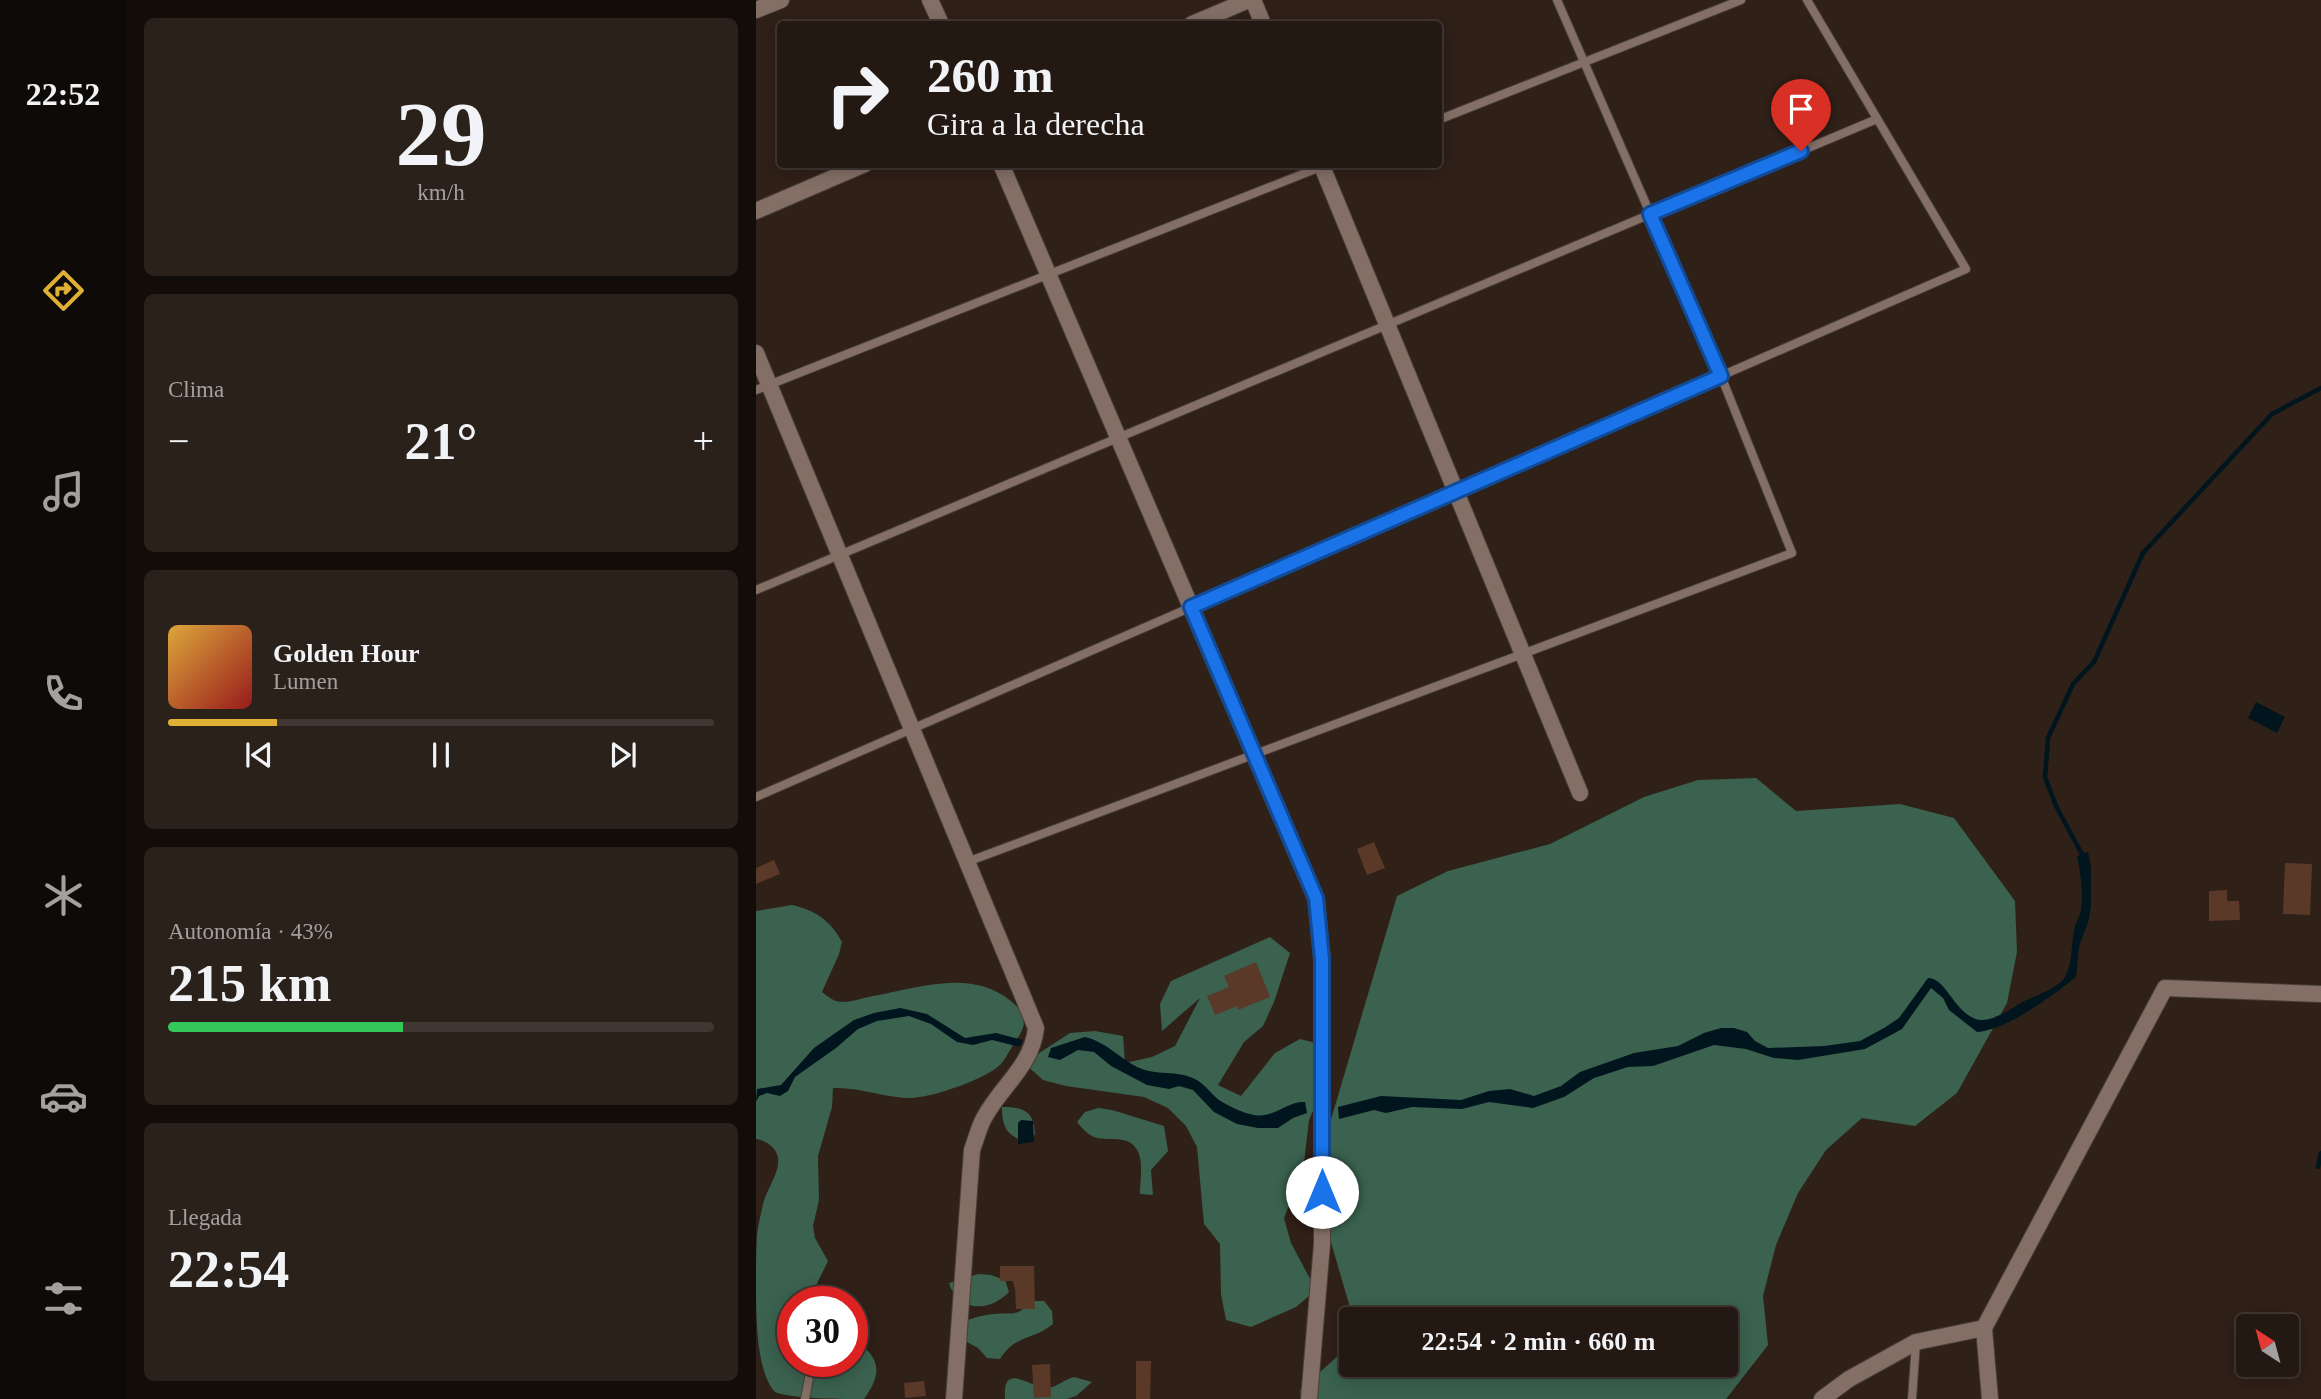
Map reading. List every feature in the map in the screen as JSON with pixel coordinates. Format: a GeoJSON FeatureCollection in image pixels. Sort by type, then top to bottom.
{"type":"FeatureCollection","features":[{"type":"Feature","properties":{"kind":"street"},"geometry":{"type":"LineString","coordinates":[[756,10],[781,0]]}},
{"type":"Feature","properties":{"kind":"street"},"geometry":{"type":"LineString","coordinates":[[930,0],[940,21]]}},
{"type":"Feature","properties":{"kind":"street"},"geometry":{"type":"LineString","coordinates":[[1199,21],[1251,0],[1262,21]]}},
{"type":"Feature","properties":{"kind":"street"},"geometry":{"type":"LineString","coordinates":[[756,211],[856,168]]}},
{"type":"Feature","properties":{"kind":"street"},"geometry":{"type":"LineString","coordinates":[[1003,168],[1316,898],[1322,959],[1322,1244],[1309,1399]]}},
{"type":"Feature","properties":{"kind":"street"},"geometry":{"type":"LineString","coordinates":[[1324,168],[1580,793]]}},
{"type":"Feature","properties":{"kind":"street"},"geometry":{"type":"LineString","coordinates":[[756,353],[763,388],[840,555],[1036,1028],[1035,1043],[1028,1059],[984,1118],[972,1150],[954,1399]]}},
{"type":"Feature","properties":{"kind":"street"},"geometry":{"type":"LineString","coordinates":[[1990,1399],[1984,1328],[2165,988],[2321,994]]}},
{"type":"Feature","properties":{"kind":"street"},"geometry":{"type":"LineString","coordinates":[[1822,1399],[1858,1374],[1916,1342],[1984,1328]]}},
{"type":"Feature","properties":{"kind":"lane"},"geometry":{"type":"LineString","coordinates":[[967,862],[1792,553],[1721,376],[1557,0]]}},
{"type":"Feature","properties":{"kind":"lane"},"geometry":{"type":"LineString","coordinates":[[1442,118],[1741,0]]}},
{"type":"Feature","properties":{"kind":"lane"},"geometry":{"type":"LineString","coordinates":[[756,797],[1966,269],[1807,0]]}},
{"type":"Feature","properties":{"kind":"lane"},"geometry":{"type":"LineString","coordinates":[[756,590],[1877,119]]}},
{"type":"Feature","properties":{"kind":"lane"},"geometry":{"type":"LineString","coordinates":[[763,388],[1316,168]]}},
{"type":"Feature","properties":{"kind":"lane"},"geometry":{"type":"LineString","coordinates":[[1912,1399],[1916,1342]]}},
{"type":"Feature","properties":{"kind":"lane"},"geometry":{"type":"LineString","coordinates":[[805,1399],[809,1377]]}},
{"type":"Feature","properties":{"kind":"green space"},"geometry":{"type":"Polygon","coordinates":[[[1756,778],[1796,811],[1900,804],[1954,818],[2015,901],[2017,952],[2007,1003],[1957,1093],[1915,1126],[1862,1118],[1826,1150],[1798,1193],[1776,1245],[1763,1296],[1768,1345],[1726,1399],[1301,1399],[1300,1390],[1339,1355],[1339,1377],[1738,1377],[1738,1307],[1348,1307],[1319,1201],[1322,1150],[1397,896],[1448,871],[1550,844],[1644,797],[1698,780],[1756,778]]]}},
{"type":"Feature","properties":{"kind":"green space"},"geometry":{"type":"Polygon","coordinates":[[[792,905],[808,910],[833,928],[842,942],[822,992],[833,1000],[849,1001],[926,985],[962,983],[995,991],[1017,1006],[1023,1016],[1019,1036],[1001,1064],[984,1076],[959,1086],[912,1098],[833,1088],[832,1107],[818,1156],[819,1200],[813,1226],[815,1238],[828,1261],[816,1286],[777,1286],[777,1377],[868,1377],[868,1351],[874,1359],[876,1373],[864,1399],[805,1397],[775,1392],[764,1371],[757,1326],[757,1235],[765,1199],[778,1164],[773,1148],[756,1139],[756,911],[792,905]]]}},
{"type":"Feature","properties":{"kind":"green space"},"geometry":{"type":"Polygon","coordinates":[[[1270,937],[1290,953],[1274,1002],[1263,1026],[1244,1042],[1218,1085],[1241,1096],[1275,1053],[1300,1039],[1328,1046],[1330,1072],[1309,1120],[1303,1171],[1284,1218],[1291,1243],[1316,1290],[1296,1307],[1251,1327],[1226,1320],[1221,1294],[1220,1244],[1204,1224],[1197,1147],[1186,1126],[1168,1108],[1144,1097],[1043,1080],[1024,1063],[1070,1033],[1095,1031],[1123,1036],[1125,1063],[1152,1057],[1175,1046],[1200,998],[1162,1031],[1160,1004],[1171,981],[1270,937]]]}},
{"type":"Feature","properties":{"kind":"green space"},"geometry":{"type":"Polygon","coordinates":[[[1002,1107],[1027,1112],[1033,1121],[1035,1135],[1024,1141],[1009,1133],[1004,1125],[1002,1107]]]}},
{"type":"Feature","properties":{"kind":"green space"},"geometry":{"type":"Polygon","coordinates":[[[1098,1108],[1164,1126],[1168,1151],[1151,1170],[1153,1195],[1140,1194],[1141,1163],[1139,1154],[1131,1143],[1094,1137],[1077,1122],[1085,1112],[1098,1108]]]}},
{"type":"Feature","properties":{"kind":"green space"},"geometry":{"type":"Polygon","coordinates":[[[978,1274],[1005,1280],[1009,1292],[1001,1299],[984,1306],[967,1304],[960,1300],[949,1283],[978,1274]]]}},
{"type":"Feature","properties":{"kind":"green space"},"geometry":{"type":"Polygon","coordinates":[[[1031,1301],[1044,1301],[1052,1311],[1053,1324],[1018,1341],[1000,1359],[987,1358],[978,1348],[967,1342],[960,1324],[981,1316],[1018,1312],[1031,1301]]]}},
{"type":"Feature","properties":{"kind":"green space"},"geometry":{"type":"Polygon","coordinates":[[[1074,1377],[1092,1382],[1076,1396],[1067,1399],[1005,1399],[1005,1387],[1013,1378],[1048,1388],[1074,1377]]]}},
{"type":"Feature","properties":{"kind":"water"},"geometry":{"type":"Polygon","coordinates":[[[2256,702],[2285,717],[2277,733],[2248,718],[2256,702]]]}},
{"type":"Feature","properties":{"kind":"water"},"geometry":{"type":"Polygon","coordinates":[[[2088,852],[2091,867],[2091,904],[2089,919],[2079,947],[2076,977],[2029,1011],[1989,1030],[1977,1032],[1949,1010],[1943,998],[1931,988],[1902,1029],[1865,1049],[1798,1060],[1774,1058],[1746,1049],[1714,1045],[1653,1066],[1628,1067],[1594,1078],[1564,1097],[1533,1108],[1489,1102],[1462,1109],[1412,1107],[1386,1113],[1374,1110],[1339,1119],[1338,1107],[1381,1096],[1461,1100],[1489,1091],[1510,1089],[1534,1096],[1561,1086],[1580,1072],[1634,1053],[1678,1046],[1721,1028],[1747,1032],[1755,1041],[1768,1048],[1824,1046],[1860,1041],[1899,1018],[1928,978],[1941,984],[1971,1017],[1985,1020],[1995,1017],[2051,989],[2065,977],[2081,910],[2077,856],[2088,852]]]}},
{"type":"Feature","properties":{"kind":"water"},"geometry":{"type":"Polygon","coordinates":[[[900,1008],[927,1014],[965,1038],[996,1033],[1023,1040],[1020,1047],[992,1040],[973,1045],[957,1042],[931,1024],[909,1016],[877,1021],[858,1029],[795,1077],[788,1091],[780,1096],[767,1093],[759,1096],[756,1102],[757,1089],[781,1085],[814,1048],[854,1020],[900,1008]]]}},
{"type":"Feature","properties":{"kind":"water"},"geometry":{"type":"Polygon","coordinates":[[[1085,1037],[1106,1046],[1137,1067],[1195,1079],[1219,1100],[1245,1113],[1267,1115],[1292,1104],[1305,1102],[1307,1113],[1278,1128],[1237,1124],[1214,1112],[1193,1090],[1179,1086],[1169,1089],[1147,1085],[1111,1066],[1094,1052],[1078,1050],[1060,1060],[1048,1057],[1051,1048],[1085,1037]]]}},
{"type":"Feature","properties":{"kind":"water"},"geometry":{"type":"Polygon","coordinates":[[[1021,1120],[1033,1121],[1034,1142],[1018,1144],[1018,1123],[1021,1120]]]}},
{"type":"Feature","properties":{"kind":"building"},"geometry":{"type":"Polygon","coordinates":[[[1374,842],[1385,868],[1367,875],[1357,849],[1374,842]]]}},
{"type":"Feature","properties":{"kind":"building"},"geometry":{"type":"Polygon","coordinates":[[[774,860],[780,874],[756,884],[756,868],[774,860]]]}},
{"type":"Feature","properties":{"kind":"building"},"geometry":{"type":"Polygon","coordinates":[[[2285,863],[2312,864],[2310,915],[2283,914],[2285,863]]]}},
{"type":"Feature","properties":{"kind":"building"},"geometry":{"type":"Polygon","coordinates":[[[2227,890],[2227,901],[2239,901],[2240,920],[2209,921],[2209,891],[2227,890]]]}},
{"type":"Feature","properties":{"kind":"building"},"geometry":{"type":"Polygon","coordinates":[[[1256,962],[1270,997],[1238,1010],[1237,1006],[1215,1015],[1207,996],[1229,987],[1224,976],[1256,962]]]}},
{"type":"Feature","properties":{"kind":"building"},"geometry":{"type":"Polygon","coordinates":[[[1000,1266],[1034,1266],[1035,1309],[1016,1309],[1013,1281],[1000,1281],[1000,1266]]]}},
{"type":"Feature","properties":{"kind":"building"},"geometry":{"type":"Polygon","coordinates":[[[1136,1361],[1151,1361],[1150,1399],[1136,1399],[1136,1361]]]}},
{"type":"Feature","properties":{"kind":"building"},"geometry":{"type":"Polygon","coordinates":[[[1050,1364],[1051,1397],[1034,1398],[1032,1365],[1050,1364]]]}},
{"type":"Feature","properties":{"kind":"building"},"geometry":{"type":"Polygon","coordinates":[[[924,1381],[926,1396],[905,1398],[904,1383],[924,1381]]]}},
{"type":"Feature","properties":{"kind":"waterway"},"geometry":{"type":"LineString","coordinates":[[2084,858],[2056,806],[2045,777],[2048,738],[2073,684],[2094,662],[2143,553],[2272,414],[2321,388]]}},
{"type":"Feature","properties":{"kind":"waterway"},"geometry":{"type":"LineString","coordinates":[[2318,1167],[2321,1153]]}},
{"type":"Feature","properties":{"kind":"route"},"geometry":{"type":"LineString","coordinates":[[1322,1192],[1322,959],[1316,898],[1191,607],[1721,376],[1650,214],[1801,151]]}}]}
